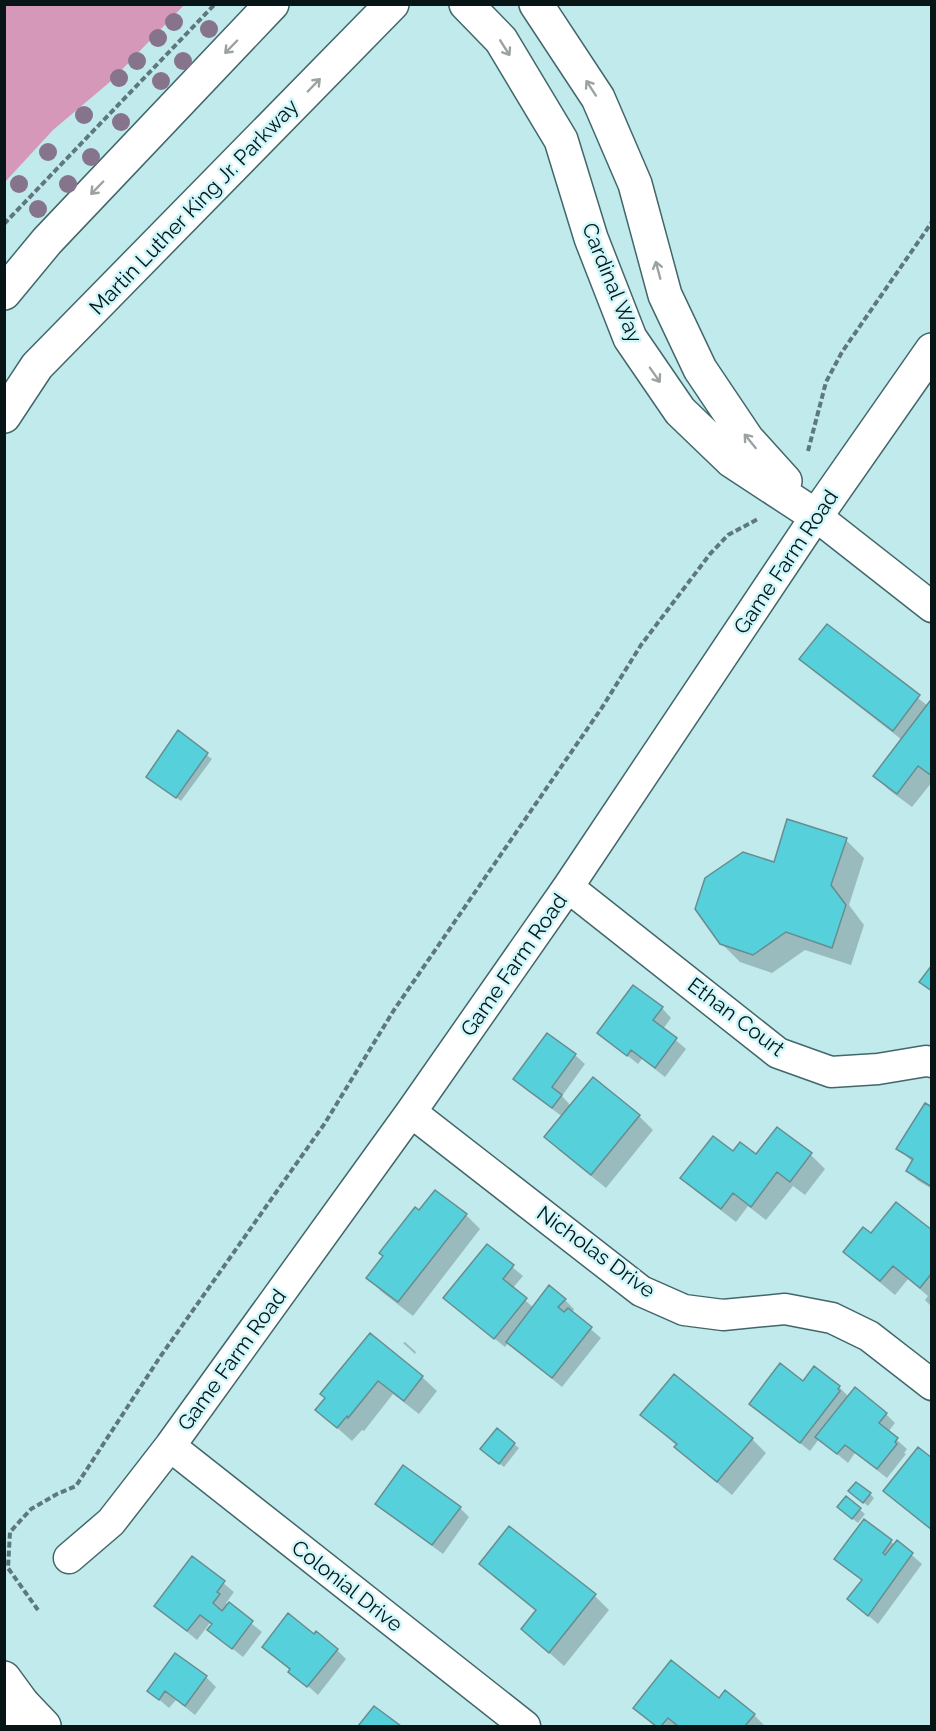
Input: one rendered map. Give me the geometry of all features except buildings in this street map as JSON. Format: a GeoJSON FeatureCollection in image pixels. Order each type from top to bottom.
{"type":"FeatureCollection","features":[{"type":"Feature","properties":{"kind":"street"},"geometry":{"type":"LineString","coordinates":[[4,293],[47,241],[272,4]]}},
{"type":"Feature","properties":{"kind":"street","name":"Martin Luther King Jr. Parkway"},"geometry":{"type":"LineString","coordinates":[[4,416],[38,366],[392,4]]}},
{"type":"Feature","properties":{"kind":"street","name":"Cardinal Way"},"geometry":{"type":"LineString","coordinates":[[466,4],[501,40],[561,140],[591,238],[630,338],[680,411],[732,461],[816,516],[932,607]]}},
{"type":"Feature","properties":{"kind":"street","name":"Cardinal Way"},"geometry":{"type":"LineString","coordinates":[[536,4],[597,98],[635,184],[665,295],[700,369],[747,439],[816,516]]}},
{"type":"Feature","properties":{"kind":"street","name":"Game Farm Road"},"geometry":{"type":"LineString","coordinates":[[69,1558],[111,1522],[170,1446],[411,1112],[568,886],[816,516],[932,350]]}},
{"type":"Feature","properties":{"kind":"street","name":"Ethan Court"},"geometry":{"type":"LineString","coordinates":[[568,886],[778,1053],[831,1072],[932,1062]]}},
{"type":"Feature","properties":{"kind":"street","name":"Nicholas Drive"},"geometry":{"type":"LineString","coordinates":[[411,1112],[641,1291],[684,1310],[723,1315],[785,1309],[832,1318],[869,1336],[932,1384]]}},
{"type":"Feature","properties":{"kind":"street","name":"Colonial Drive"},"geometry":{"type":"LineString","coordinates":[[170,1446],[525,1726]]}},
{"type":"Feature","properties":{"kind":"path"},"geometry":{"type":"LineString","coordinates":[[4,224],[215,4]]}},
{"type":"Feature","properties":{"kind":"path"},"geometry":{"type":"LineString","coordinates":[[808,451],[826,382],[842,352],[932,222]]}},
{"type":"Feature","properties":{"kind":"path"},"geometry":{"type":"LineString","coordinates":[[38,1610],[8,1568],[10,1532],[31,1509],[76,1486],[160,1357],[325,1123],[394,1010],[603,706],[641,645],[710,554],[728,535],[758,519]]}},
{"type":"Feature","properties":{"kind":"shaded area"},"geometry":{"type":"Polygon","coordinates":[[[5,4],[184,5],[111,81],[53,130],[5,182],[5,4]]]}}]}
